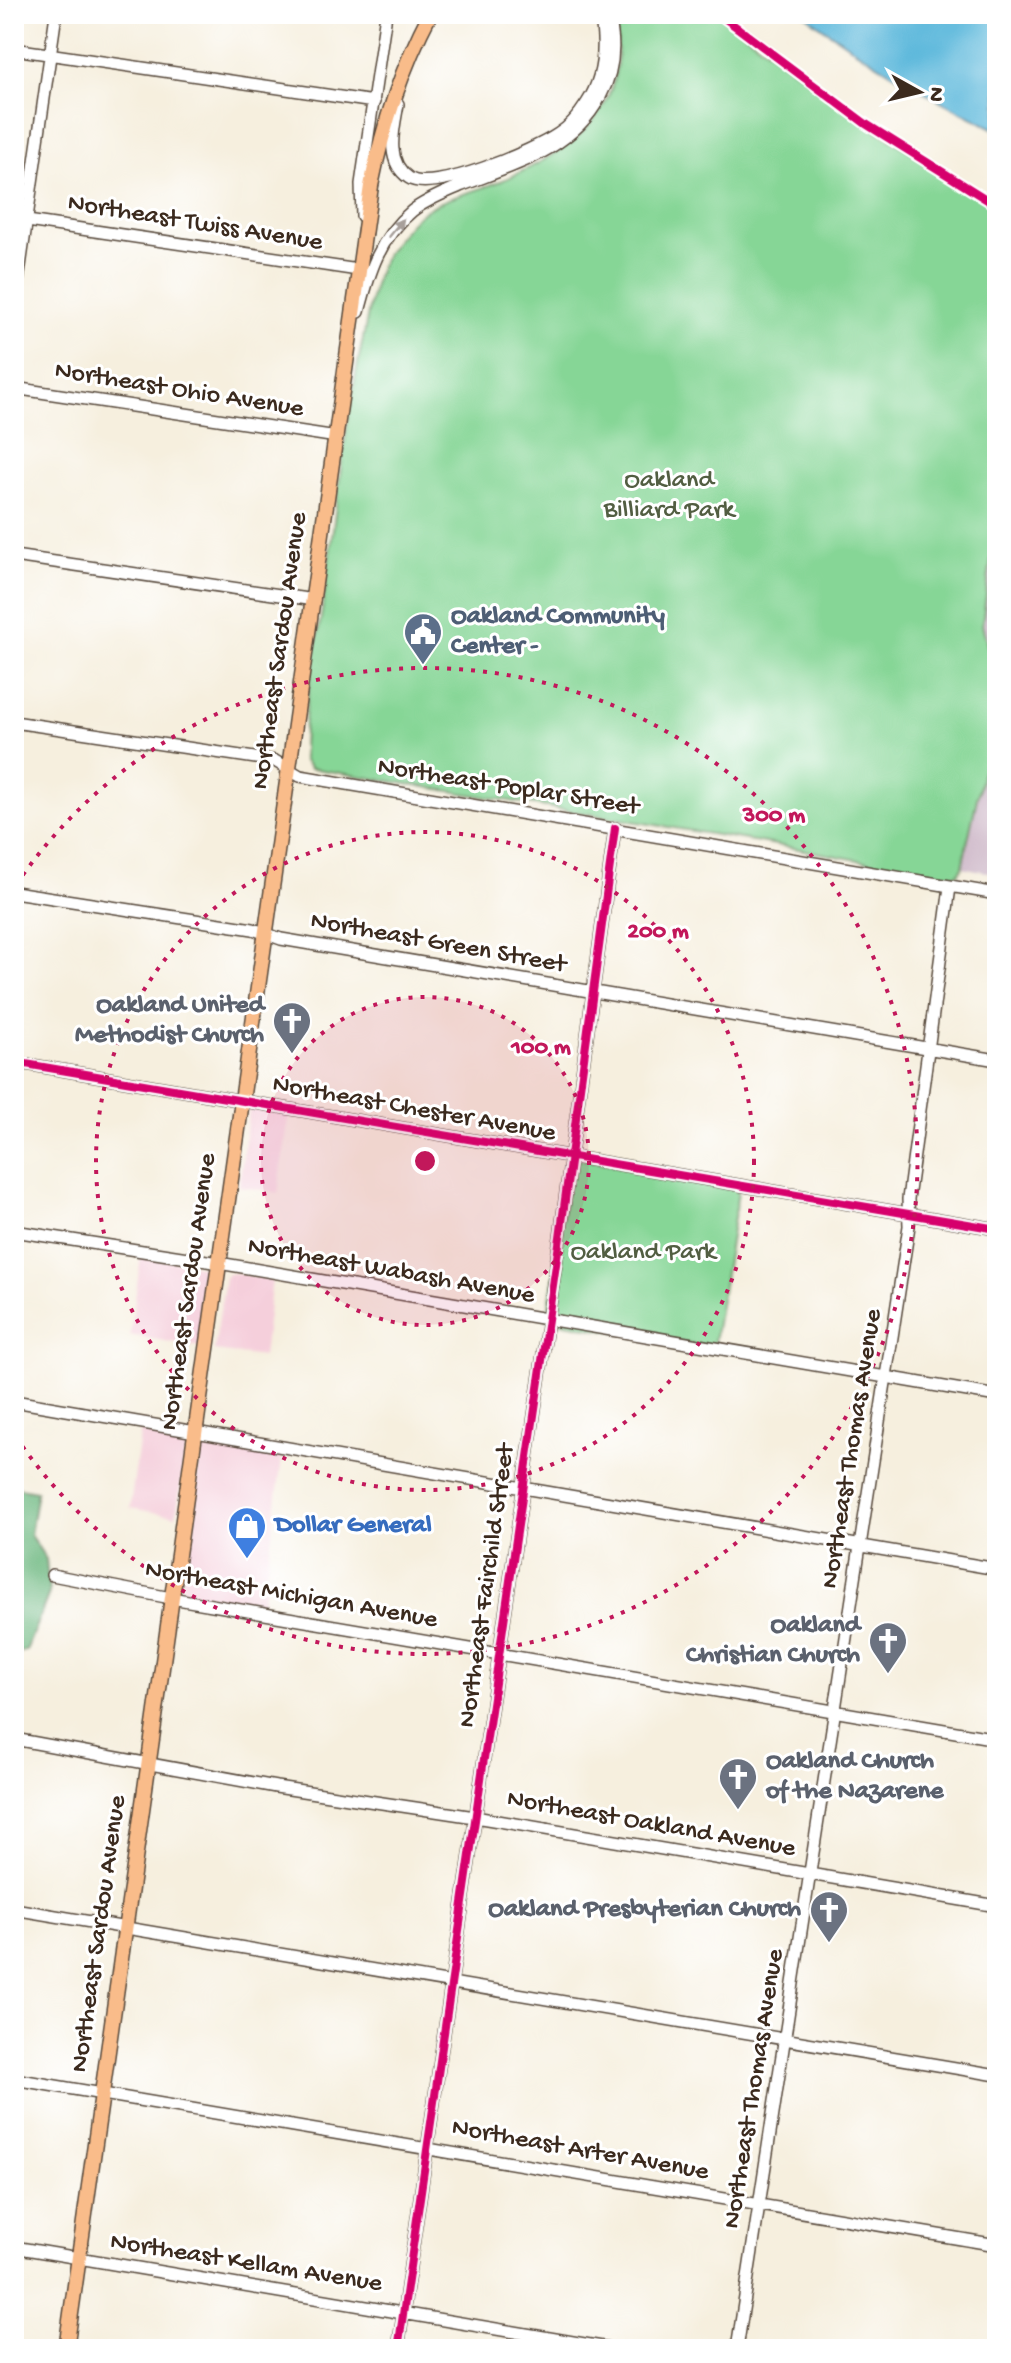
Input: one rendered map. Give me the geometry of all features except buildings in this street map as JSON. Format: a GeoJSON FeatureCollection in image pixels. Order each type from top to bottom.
{"type":"FeatureCollection","features":[{"type":"Feature","properties":{"kind":"main road","name":"Northeast Sardou Avenue"},"geometry":{"type":"LineString","coordinates":[[66,2349],[348,351],[364,271],[363,243],[381,136],[402,74],[430,14]]}},
{"type":"Feature","properties":{"kind":"street"},"geometry":{"type":"LineString","coordinates":[[14,309],[20,220],[56,14]]}},
{"type":"Feature","properties":{"kind":"street","name":"Northeast Sardou Avenue"},"geometry":{"type":"LineString","coordinates":[[363,243],[361,184],[386,14]]}},
{"type":"Feature","properties":{"kind":"street"},"geometry":{"type":"LineString","coordinates":[[402,74],[391,147],[397,162],[412,180],[420,183],[447,181],[544,143],[571,123],[589,101],[601,70],[604,49],[600,14]]}},
{"type":"Feature","properties":{"kind":"street"},"geometry":{"type":"LineString","coordinates":[[364,271],[410,212],[550,149],[582,125],[599,99],[610,72],[613,38],[608,14]]}},
{"type":"Feature","properties":{"kind":"street"},"geometry":{"type":"LineString","coordinates":[[14,49],[374,102]]}},
{"type":"Feature","properties":{"kind":"street","name":"Northeast Twiss Avenue"},"geometry":{"type":"LineString","coordinates":[[20,220],[364,271]]}},
{"type":"Feature","properties":{"kind":"street","name":"Northeast Ohio Avenue"},"geometry":{"type":"LineString","coordinates":[[14,388],[337,437]]}},
{"type":"Feature","properties":{"kind":"street"},"geometry":{"type":"LineString","coordinates":[[14,556],[314,600]]}},
{"type":"Feature","properties":{"kind":"street","name":"Northeast Poplar Street"},"geometry":{"type":"LineString","coordinates":[[14,722],[275,761],[300,776],[997,894]]}},
{"type":"Feature","properties":{"kind":"street","name":"Northeast Fairchild Street"},"geometry":{"type":"LineString","coordinates":[[398,2349],[571,1157],[615,828]]}},
{"type":"Feature","properties":{"kind":"street","name":"Northeast Thomas Avenue"},"geometry":{"type":"LineString","coordinates":[[737,2349],[909,1226],[908,1196],[950,887]]}},
{"type":"Feature","properties":{"kind":"street","name":"Northeast Green Street"},"geometry":{"type":"LineString","coordinates":[[14,892],[253,929],[281,939],[997,1060]]}},
{"type":"Feature","properties":{"kind":"street","name":"Northeast Chester Avenue"},"geometry":{"type":"LineString","coordinates":[[14,1062],[997,1229]]}},
{"type":"Feature","properties":{"kind":"street","name":"Northeast Wabash Avenue"},"geometry":{"type":"LineString","coordinates":[[14,1231],[997,1396]]}},
{"type":"Feature","properties":{"kind":"street"},"geometry":{"type":"LineString","coordinates":[[14,1401],[997,1569]]}},
{"type":"Feature","properties":{"kind":"street","name":"Northeast Michigan Avenue"},"geometry":{"type":"LineString","coordinates":[[52,1575],[997,1739]]}},
{"type":"Feature","properties":{"kind":"street","name":"Northeast Oakland Avenue"},"geometry":{"type":"LineString","coordinates":[[14,1739],[276,1787],[475,1817],[997,1906]]}},
{"type":"Feature","properties":{"kind":"street"},"geometry":{"type":"LineString","coordinates":[[14,1909],[997,2075]]}},
{"type":"Feature","properties":{"kind":"street","name":"Northeast Arter Avenue"},"geometry":{"type":"LineString","coordinates":[[14,2079],[997,2245]]}},
{"type":"Feature","properties":{"kind":"street","name":"Northeast Kellam Avenue"},"geometry":{"type":"LineString","coordinates":[[14,2247],[614,2349]]}},
{"type":"Feature","properties":{"kind":"shaded area"},"geometry":{"type":"Polygon","coordinates":[[[997,516],[997,707],[982,625],[997,516]]]}},
{"type":"Feature","properties":{"kind":"shaded area"},"geometry":{"type":"Polygon","coordinates":[[[997,707],[997,874],[962,867],[997,707]]]}},
{"type":"Feature","properties":{"kind":"shaded area"},"geometry":{"type":"Polygon","coordinates":[[[255,1109],[289,1115],[278,1193],[239,1186],[248,1116],[255,1109]]]}},
{"type":"Feature","properties":{"kind":"shaded area"},"geometry":{"type":"Polygon","coordinates":[[[141,1255],[208,1270],[210,1275],[200,1347],[130,1335],[141,1255]]]}},
{"type":"Feature","properties":{"kind":"shaded area"},"geometry":{"type":"Polygon","coordinates":[[[228,1274],[272,1280],[263,1357],[214,1351],[225,1278],[228,1274]]]}},
{"type":"Feature","properties":{"kind":"shaded area"},"geometry":{"type":"Polygon","coordinates":[[[141,1427],[185,1436],[187,1443],[176,1516],[130,1508],[141,1427]]]}},
{"type":"Feature","properties":{"kind":"shaded area"},"geometry":{"type":"Polygon","coordinates":[[[204,1440],[283,1452],[262,1608],[191,1595],[185,1592],[182,1585],[204,1440]]]}},
{"type":"Feature","properties":{"kind":"green space","name":"Oakland Billiard Park"},"geometry":{"type":"Polygon","coordinates":[[[614,14],[719,14],[866,124],[997,206],[997,516],[982,625],[997,707],[958,874],[924,872],[310,768],[303,760],[307,700],[346,433],[377,275],[394,243],[419,215],[442,202],[529,168],[576,138],[594,120],[607,99],[615,74],[618,46],[614,14]]]}},
{"type":"Feature","properties":{"kind":"green space","name":"Oakland Park"},"geometry":{"type":"Polygon","coordinates":[[[571,1157],[739,1186],[713,1348],[547,1320],[571,1157]]]}},
{"type":"Feature","properties":{"kind":"green space"},"geometry":{"type":"Polygon","coordinates":[[[14,1487],[37,1491],[30,1535],[46,1559],[49,1593],[26,1651],[14,1654],[16,1611],[14,1487]]]}},
{"type":"Feature","properties":{"kind":"water"},"geometry":{"type":"Polygon","coordinates":[[[804,14],[997,14],[997,130],[898,76],[804,14]]]}},
{"type":"Feature","properties":{"kind":"waterway"},"geometry":{"type":"LineString","coordinates":[[14,1554],[17,1556],[14,1577]]}},
{"type":"Feature","properties":{"kind":"cycle path"},"geometry":{"type":"LineString","coordinates":[[719,14],[866,124],[997,206]]}},
{"type":"Feature","properties":{"kind":"cycle path"},"geometry":{"type":"LineString","coordinates":[[398,2349],[560,1237],[615,828]]}},
{"type":"Feature","properties":{"kind":"cycle path"},"geometry":{"type":"LineString","coordinates":[[14,1062],[997,1229]]}},
{"type":"Feature","properties":{"kind":"place","name":"Oakland Community Center -"},"geometry":{"type":"Point","coordinates":[423,666]}},
{"type":"Feature","properties":{"kind":"place","name":"Oakland United Methodist Church"},"geometry":{"type":"Point","coordinates":[292,1055]}},
{"type":"Feature","properties":{"kind":"place","name":"Dollar General"},"geometry":{"type":"Point","coordinates":[247,1560]}},
{"type":"Feature","properties":{"kind":"place","name":"Oakland Christian Church"},"geometry":{"type":"Point","coordinates":[888,1675]}},
{"type":"Feature","properties":{"kind":"place","name":"Oakland Church of the Nazarene"},"geometry":{"type":"Point","coordinates":[738,1811]}},
{"type":"Feature","properties":{"kind":"place","name":"Oakland Presbyterian Church"},"geometry":{"type":"Point","coordinates":[829,1944]}}]}
